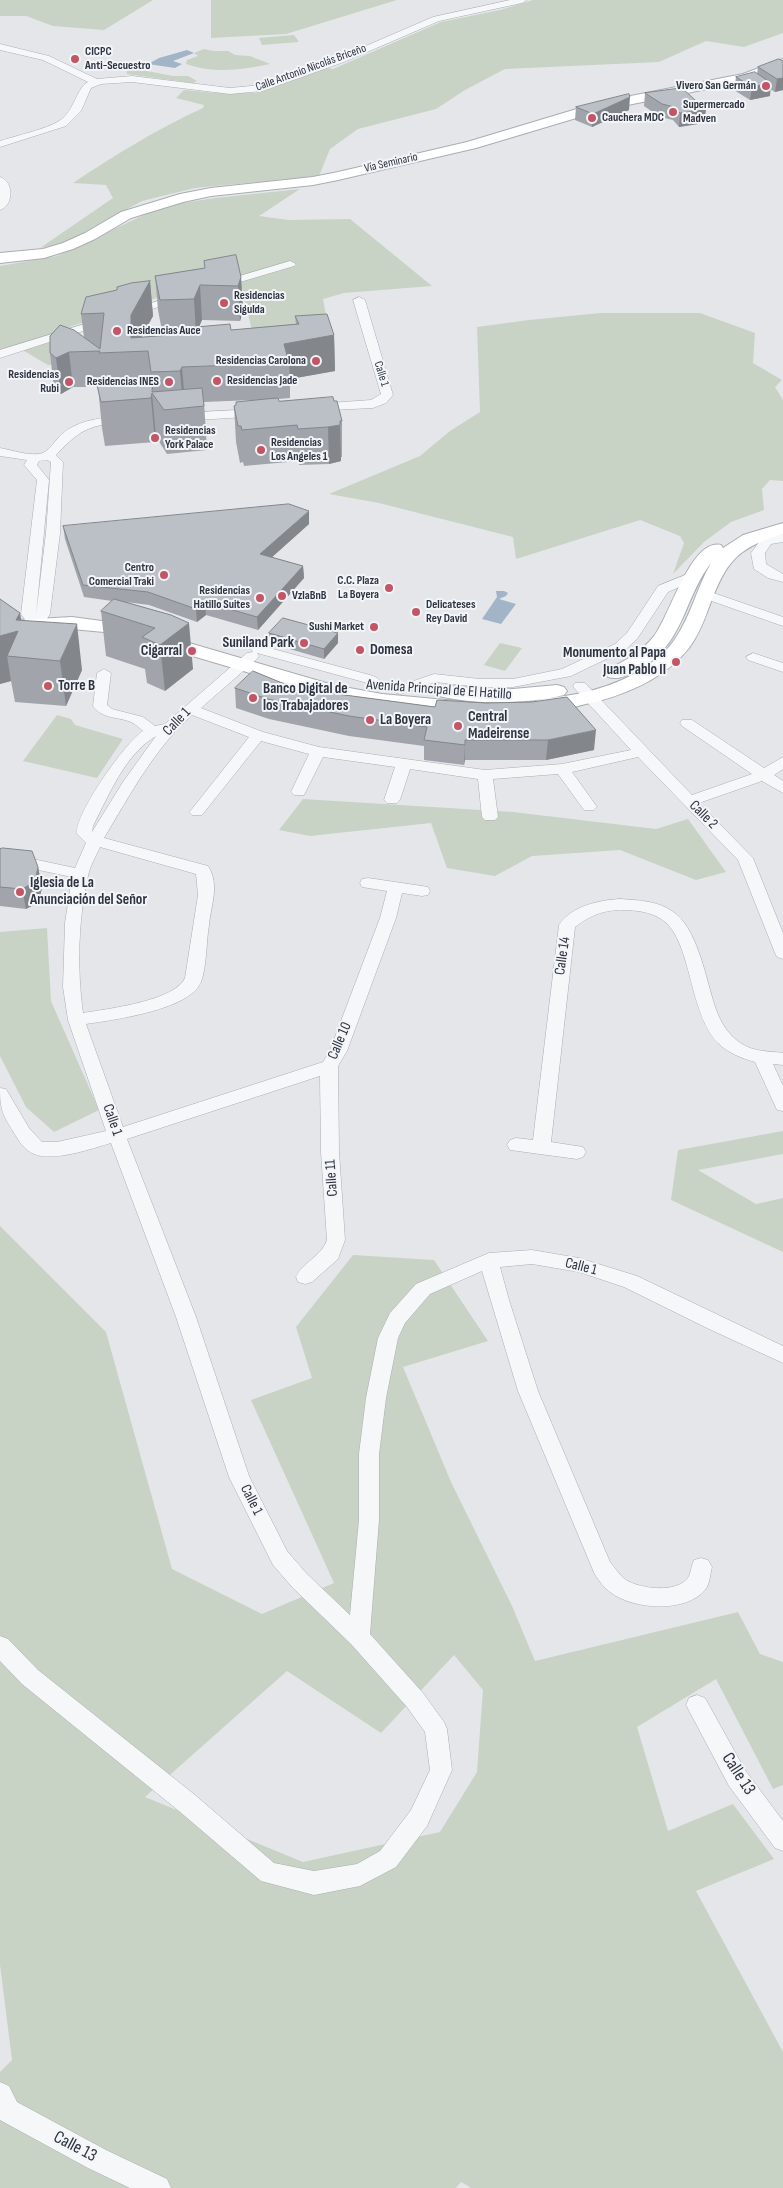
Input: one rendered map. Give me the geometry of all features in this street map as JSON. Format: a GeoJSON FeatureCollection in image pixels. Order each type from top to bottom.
{"type":"FeatureCollection","features":[{"type":"Feature","properties":{"kind":"main road","name":"Vía Seminario"},"geometry":{"type":"LineString","coordinates":[[0,258],[37,254],[68,246],[90,236],[126,215],[167,201],[211,192],[313,181],[338,176],[471,145],[600,106],[746,77],[783,63]]}},
{"type":"Feature","properties":{"kind":"main road","name":"Avenida Principal de El Hatillo"},"geometry":{"type":"LineString","coordinates":[[0,617],[35,618],[117,628],[251,657],[338,681],[376,687],[488,697],[586,691],[622,670],[657,645],[670,629],[695,575],[710,552],[723,542],[756,526],[783,518]]}},
{"type":"Feature","properties":{"kind":"main road","name":"Avenida Principal de El Hatillo"},"geometry":{"type":"LineString","coordinates":[[251,657],[331,691],[382,700],[440,706],[511,709],[546,706],[586,691],[645,675],[671,657],[691,630],[717,566],[723,557],[734,547],[758,534],[783,528]]}},
{"type":"Feature","properties":{"kind":"main road","name":"Avenida Principal de El Hatillo"},"geometry":{"type":"LineString","coordinates":[[0,627],[35,618]]}},
{"type":"Feature","properties":{"kind":"street","name":"Calle Antonio Nicolás Briceño"},"geometry":{"type":"LineString","coordinates":[[96,82],[132,79],[215,90],[250,90],[272,85],[326,65],[436,20],[522,0]]}},
{"type":"Feature","properties":{"kind":"street"},"geometry":{"type":"LineString","coordinates":[[0,47],[46,58],[96,82]]}},
{"type":"Feature","properties":{"kind":"street"},"geometry":{"type":"LineString","coordinates":[[0,144],[62,124],[76,111],[87,86],[96,82]]}},
{"type":"Feature","properties":{"kind":"street"},"geometry":{"type":"LineString","coordinates":[[0,180],[6,190],[6,196],[0,207]]}},
{"type":"Feature","properties":{"kind":"street"},"geometry":{"type":"LineString","coordinates":[[208,289],[290,264]]}},
{"type":"Feature","properties":{"kind":"street"},"geometry":{"type":"LineString","coordinates":[[0,354],[189,294]]}},
{"type":"Feature","properties":{"kind":"street","name":"Calle 1"},"geometry":{"type":"LineString","coordinates":[[306,409],[373,404],[382,400],[387,394],[359,300]]}},
{"type":"Feature","properties":{"kind":"street"},"geometry":{"type":"LineString","coordinates":[[170,418],[267,412]]}},
{"type":"Feature","properties":{"kind":"street"},"geometry":{"type":"LineString","coordinates":[[35,618],[58,533],[49,479],[30,465],[80,426],[92,422],[141,419]]}},
{"type":"Feature","properties":{"kind":"street"},"geometry":{"type":"LineString","coordinates":[[0,452],[54,458],[57,462],[49,479],[35,618]]}},
{"type":"Feature","properties":{"kind":"street"},"geometry":{"type":"LineString","coordinates":[[783,538],[767,541],[758,553],[760,566],[783,578]]}},
{"type":"Feature","properties":{"kind":"street"},"geometry":{"type":"LineString","coordinates":[[401,690],[434,678],[480,683],[513,683],[566,673],[620,647],[632,636],[663,589],[695,575]]}},
{"type":"Feature","properties":{"kind":"street"},"geometry":{"type":"LineString","coordinates":[[705,594],[783,622]]}},
{"type":"Feature","properties":{"kind":"street","name":"Calle 1"},"geometry":{"type":"LineString","coordinates":[[251,657],[190,709],[161,729],[95,841],[80,874],[73,923],[71,987],[76,1020],[117,1136],[186,1317],[239,1477],[280,1558],[300,1581],[359,1638]]}},
{"type":"Feature","properties":{"kind":"street"},"geometry":{"type":"LineString","coordinates":[[753,657],[783,668]]}},
{"type":"Feature","properties":{"kind":"street"},"geometry":{"type":"LineString","coordinates":[[104,673],[100,706],[107,712],[138,720],[161,729]]}},
{"type":"Feature","properties":{"kind":"street","name":"Calle 2"},"geometry":{"type":"LineString","coordinates":[[586,691],[641,752],[746,858],[783,953]]}},
{"type":"Feature","properties":{"kind":"street"},"geometry":{"type":"LineString","coordinates":[[190,709],[258,734],[318,752],[485,775],[562,769],[641,752]]}},
{"type":"Feature","properties":{"kind":"street"},"geometry":{"type":"LineString","coordinates":[[687,724],[783,788]]}},
{"type":"Feature","properties":{"kind":"street"},"geometry":{"type":"LineString","coordinates":[[197,812],[258,734]]}},
{"type":"Feature","properties":{"kind":"street"},"geometry":{"type":"LineString","coordinates":[[299,792],[318,752]]}},
{"type":"Feature","properties":{"kind":"street"},"geometry":{"type":"LineString","coordinates":[[689,801],[763,775],[783,762]]}},
{"type":"Feature","properties":{"kind":"street"},"geometry":{"type":"LineString","coordinates":[[392,800],[404,764]]}},
{"type":"Feature","properties":{"kind":"street"},"geometry":{"type":"LineString","coordinates":[[562,769],[589,807]]}},
{"type":"Feature","properties":{"kind":"street"},"geometry":{"type":"LineString","coordinates":[[485,775],[490,817]]}},
{"type":"Feature","properties":{"kind":"street"},"geometry":{"type":"LineString","coordinates":[[76,1020],[152,1004],[180,995],[192,984],[204,902],[206,875],[202,870],[95,841]]}},
{"type":"Feature","properties":{"kind":"street"},"geometry":{"type":"LineString","coordinates":[[0,856],[80,874]]}},
{"type":"Feature","properties":{"kind":"street"},"geometry":{"type":"LineString","coordinates":[[368,883],[422,891]]}},
{"type":"Feature","properties":{"kind":"street","name":"Calle 10"},"geometry":{"type":"LineString","coordinates":[[0,1094],[31,1143],[40,1150],[52,1150],[117,1136],[329,1066],[338,1051],[388,918],[396,887]]}},
{"type":"Feature","properties":{"kind":"street","name":"Calle 14"},"geometry":{"type":"LineString","coordinates":[[541,1148],[567,925],[584,911],[615,904],[644,906],[668,915],[679,926],[690,951],[702,995],[716,1031],[733,1046],[762,1059],[783,1059]]}},
{"type":"Feature","properties":{"kind":"street"},"geometry":{"type":"LineString","coordinates":[[762,1059],[783,1105]]}},
{"type":"Feature","properties":{"kind":"street","name":"Calle 11"},"geometry":{"type":"LineString","coordinates":[[305,1277],[331,1254],[336,1240],[330,1152],[329,1066]]}},
{"type":"Feature","properties":{"kind":"street"},"geometry":{"type":"LineString","coordinates":[[516,1145],[577,1152]]}},
{"type":"Feature","properties":{"kind":"street","name":"Calle 1"},"geometry":{"type":"LineString","coordinates":[[359,1638],[369,1520],[369,1454],[376,1398],[388,1338],[397,1318],[423,1289],[489,1260],[532,1257],[579,1265],[630,1281],[783,1355]]}},
{"type":"Feature","properties":{"kind":"street"},"geometry":{"type":"LineString","coordinates":[[489,1260],[499,1300],[528,1391],[602,1568],[618,1586],[636,1594],[659,1597],[682,1595],[698,1583],[701,1567]]}},
{"type":"Feature","properties":{"kind":"street"},"geometry":{"type":"LineString","coordinates":[[0,1646],[30,1677],[187,1803],[269,1873],[314,1883],[360,1875],[388,1858],[419,1818],[440,1770],[436,1729],[415,1700],[359,1638]]}},
{"type":"Feature","properties":{"kind":"street","name":"Calle 13"},"geometry":{"type":"LineString","coordinates":[[697,1705],[737,1778],[783,1840]]}},
{"type":"Feature","properties":{"kind":"street","name":"Calle 13"},"geometry":{"type":"LineString","coordinates":[[0,2095],[8,2111],[97,2159],[158,2188]]}},
{"type":"Feature","properties":{"kind":"green space"},"geometry":{"type":"Polygon","coordinates":[[[0,0],[153,0],[104,30],[53,26],[26,16],[0,16],[0,0]]]}},
{"type":"Feature","properties":{"kind":"green space"},"geometry":{"type":"Polygon","coordinates":[[[211,0],[397,0],[286,34],[211,38],[211,0]]]}},
{"type":"Feature","properties":{"kind":"green space"},"geometry":{"type":"Polygon","coordinates":[[[533,0],[783,0],[783,33],[744,47],[706,41],[659,62],[505,69],[465,90],[436,109],[358,129],[330,149],[319,176],[195,188],[142,201],[65,243],[40,248],[113,198],[106,185],[73,183],[136,143],[203,108],[204,105],[176,98],[184,90],[216,93],[255,93],[325,67],[333,69],[441,22],[500,10],[533,0]]]}},
{"type":"Feature","properties":{"kind":"green space"},"geometry":{"type":"Polygon","coordinates":[[[294,35],[299,42],[262,45],[259,38],[294,35]]]}},
{"type":"Feature","properties":{"kind":"green space"},"geometry":{"type":"Polygon","coordinates":[[[204,49],[228,51],[235,55],[250,56],[270,64],[249,68],[218,70],[186,64],[187,60],[198,56],[194,53],[204,49]]]}},
{"type":"Feature","properties":{"kind":"green space"},"geometry":{"type":"Polygon","coordinates":[[[126,67],[173,76],[188,76],[197,81],[193,83],[127,74],[126,67]]]}},
{"type":"Feature","properties":{"kind":"green space"},"geometry":{"type":"Polygon","coordinates":[[[300,189],[259,216],[289,220],[350,219],[432,286],[344,293],[323,299],[330,337],[83,366],[48,365],[14,345],[0,349],[0,266],[57,256],[163,206],[215,198],[300,189]],[[238,271],[54,332],[59,358],[253,335],[238,271]]]}},
{"type":"Feature","properties":{"kind":"green space"},"geometry":{"type":"Polygon","coordinates":[[[601,313],[700,313],[755,333],[753,363],[782,380],[775,387],[783,400],[783,481],[770,480],[762,489],[764,510],[731,522],[704,542],[673,574],[684,543],[680,536],[640,520],[516,559],[513,537],[379,503],[329,494],[420,456],[450,431],[480,412],[477,327],[601,313]]]}},
{"type":"Feature","properties":{"kind":"green space"},"geometry":{"type":"Polygon","coordinates":[[[500,643],[522,648],[505,671],[484,665],[500,643]]]}},
{"type":"Feature","properties":{"kind":"green space"},"geometry":{"type":"Polygon","coordinates":[[[57,715],[71,719],[75,725],[123,739],[97,778],[23,761],[57,715]]]}},
{"type":"Feature","properties":{"kind":"green space"},"geometry":{"type":"Polygon","coordinates":[[[303,799],[513,812],[656,829],[688,819],[726,872],[696,880],[620,850],[532,856],[495,876],[447,868],[431,823],[310,836],[279,830],[303,799]]]}},
{"type":"Feature","properties":{"kind":"green space"},"geometry":{"type":"Polygon","coordinates":[[[47,928],[51,1001],[99,1110],[54,1132],[26,1107],[0,1056],[0,932],[47,928]]]}},
{"type":"Feature","properties":{"kind":"green space"},"geometry":{"type":"Polygon","coordinates":[[[783,1131],[783,1154],[698,1170],[756,1204],[783,1198],[783,1252],[671,1200],[678,1150],[783,1131]]]}},
{"type":"Feature","properties":{"kind":"green space"},"geometry":{"type":"Polygon","coordinates":[[[0,1226],[106,1332],[172,1569],[262,1614],[334,1583],[251,1400],[312,1378],[296,1327],[353,1255],[434,1260],[488,1341],[403,1367],[451,1482],[512,1606],[535,1661],[738,1612],[760,1654],[783,1662],[783,1785],[773,1789],[716,1679],[637,1727],[668,1831],[733,1804],[774,1859],[696,1891],[783,2052],[783,2188],[471,2188],[461,2182],[456,2188],[0,2188],[0,2072],[12,2060],[0,1965],[0,1226]],[[454,1655],[381,1733],[287,1671],[145,1797],[303,1862],[440,1832],[477,1772],[483,1690],[454,1655]]]}},
{"type":"Feature","properties":{"kind":"water"},"geometry":{"type":"Polygon","coordinates":[[[187,50],[194,53],[173,61],[182,64],[175,68],[148,64],[159,58],[187,50]]]}},
{"type":"Feature","properties":{"kind":"water"},"geometry":{"type":"Polygon","coordinates":[[[496,591],[508,593],[499,599],[516,604],[501,624],[482,619],[497,597],[496,591]]]}},
{"type":"Feature","properties":{"kind":"building"},"geometry":{"type":"Polygon","coordinates":[[[779,59],[783,61],[783,78],[777,79],[758,67],[779,59]]]}},
{"type":"Feature","properties":{"kind":"building"},"geometry":{"type":"Polygon","coordinates":[[[755,72],[771,83],[752,87],[736,77],[755,72]]]}},
{"type":"Feature","properties":{"kind":"building"},"geometry":{"type":"Polygon","coordinates":[[[682,88],[706,110],[680,113],[674,107],[662,104],[645,93],[682,88]]]}},
{"type":"Feature","properties":{"kind":"building"},"geometry":{"type":"Polygon","coordinates":[[[629,94],[630,97],[593,114],[576,107],[629,94]]]}},
{"type":"Feature","properties":{"kind":"building"},"geometry":{"type":"Polygon","coordinates":[[[236,255],[241,277],[238,286],[200,285],[194,299],[160,300],[155,276],[205,268],[204,261],[236,255]]]}},
{"type":"Feature","properties":{"kind":"building"},"geometry":{"type":"Polygon","coordinates":[[[150,281],[131,315],[131,338],[196,333],[196,327],[230,324],[231,330],[299,324],[295,316],[327,314],[334,335],[284,344],[289,363],[182,367],[180,371],[151,372],[148,351],[69,352],[56,358],[50,353],[50,336],[60,325],[74,330],[100,349],[104,313],[81,314],[86,297],[117,290],[117,287],[131,283],[150,281]]]}},
{"type":"Feature","properties":{"kind":"building"},"geometry":{"type":"Polygon","coordinates":[[[153,381],[152,392],[202,388],[204,406],[164,410],[152,393],[151,398],[101,402],[97,385],[153,381]]]}},
{"type":"Feature","properties":{"kind":"building"},"geometry":{"type":"Polygon","coordinates":[[[333,397],[334,401],[337,401],[342,421],[340,421],[340,425],[328,427],[298,429],[297,425],[242,430],[241,426],[238,426],[234,406],[236,402],[266,399],[278,398],[279,401],[333,397]]]}},
{"type":"Feature","properties":{"kind":"building","name":"Centro Comercial Traki"},"geometry":{"type":"Polygon","coordinates":[[[289,504],[309,511],[260,554],[303,566],[257,617],[205,602],[196,609],[148,592],[83,585],[63,526],[289,504]]]}},
{"type":"Feature","properties":{"kind":"building"},"geometry":{"type":"Polygon","coordinates":[[[0,599],[20,613],[16,620],[77,624],[60,661],[7,656],[18,631],[0,636],[0,599]]]}},
{"type":"Feature","properties":{"kind":"building"},"geometry":{"type":"Polygon","coordinates":[[[114,599],[171,615],[189,623],[160,645],[142,637],[155,628],[101,611],[114,599]]]}},
{"type":"Feature","properties":{"kind":"building"},"geometry":{"type":"Polygon","coordinates":[[[283,618],[338,633],[324,649],[269,633],[283,618]]]}},
{"type":"Feature","properties":{"kind":"building"},"geometry":{"type":"Polygon","coordinates":[[[253,671],[282,683],[322,692],[435,707],[437,700],[486,703],[532,702],[567,697],[596,730],[548,740],[465,740],[465,745],[424,740],[427,727],[349,716],[268,699],[235,688],[253,671]]]}},
{"type":"Feature","properties":{"kind":"building"},"geometry":{"type":"Polygon","coordinates":[[[0,849],[32,851],[38,867],[35,882],[22,889],[0,887],[0,849]]]}},
{"type":"Feature","properties":{"kind":"place","name":"CICPC Anti-Secuestro"},"geometry":{"type":"Point","coordinates":[75,59]}},
{"type":"Feature","properties":{"kind":"place","name":"Vivero San Germán"},"geometry":{"type":"Point","coordinates":[766,86]}},
{"type":"Feature","properties":{"kind":"place","name":"Supermercado Madven"},"geometry":{"type":"Point","coordinates":[673,112]}},
{"type":"Feature","properties":{"kind":"place","name":"Cauchera MDC"},"geometry":{"type":"Point","coordinates":[592,118]}},
{"type":"Feature","properties":{"kind":"place","name":"Residencias Sigulda"},"geometry":{"type":"Point","coordinates":[224,303]}},
{"type":"Feature","properties":{"kind":"place","name":"Residencias Auce"},"geometry":{"type":"Point","coordinates":[117,331]}},
{"type":"Feature","properties":{"kind":"place","name":"Residencias Carolona"},"geometry":{"type":"Point","coordinates":[316,361]}},
{"type":"Feature","properties":{"kind":"place","name":"Residencias Jade"},"geometry":{"type":"Point","coordinates":[217,381]}},
{"type":"Feature","properties":{"kind":"place","name":"Residencias Rubi"},"geometry":{"type":"Point","coordinates":[69,382]}},
{"type":"Feature","properties":{"kind":"place","name":"Residencias INES"},"geometry":{"type":"Point","coordinates":[169,382]}},
{"type":"Feature","properties":{"kind":"place","name":"Residencias York Palace"},"geometry":{"type":"Point","coordinates":[155,438]}},
{"type":"Feature","properties":{"kind":"place","name":"Residencias Los Angeles 1"},"geometry":{"type":"Point","coordinates":[261,450]}},
{"type":"Feature","properties":{"kind":"place","name":"Centro Comercial Traki"},"geometry":{"type":"Point","coordinates":[164,575]}},
{"type":"Feature","properties":{"kind":"place","name":"C.C. Plaza La Boyera"},"geometry":{"type":"Point","coordinates":[389,588]}},
{"type":"Feature","properties":{"kind":"place","name":"VzlaBnB"},"geometry":{"type":"Point","coordinates":[282,596]}},
{"type":"Feature","properties":{"kind":"place","name":"Residencias Hatillo Suites"},"geometry":{"type":"Point","coordinates":[260,598]}},
{"type":"Feature","properties":{"kind":"place","name":"Delicateses Rey David"},"geometry":{"type":"Point","coordinates":[416,612]}},
{"type":"Feature","properties":{"kind":"place","name":"Sushi Market"},"geometry":{"type":"Point","coordinates":[374,627]}},
{"type":"Feature","properties":{"kind":"place","name":"Suniland Park"},"geometry":{"type":"Point","coordinates":[304,643]}},
{"type":"Feature","properties":{"kind":"place","name":"Domesa"},"geometry":{"type":"Point","coordinates":[360,650]}},
{"type":"Feature","properties":{"kind":"place","name":"Cigarral"},"geometry":{"type":"Point","coordinates":[192,651]}},
{"type":"Feature","properties":{"kind":"place","name":"Monumento al Papa Juan Pablo II"},"geometry":{"type":"Point","coordinates":[676,662]}},
{"type":"Feature","properties":{"kind":"place","name":"Torre B"},"geometry":{"type":"Point","coordinates":[48,686]}},
{"type":"Feature","properties":{"kind":"place","name":"Banco Digital de los Trabajadores"},"geometry":{"type":"Point","coordinates":[253,698]}},
{"type":"Feature","properties":{"kind":"place","name":"La Boyera"},"geometry":{"type":"Point","coordinates":[370,720]}},
{"type":"Feature","properties":{"kind":"place","name":"Central Madeirense"},"geometry":{"type":"Point","coordinates":[458,726]}},
{"type":"Feature","properties":{"kind":"place","name":"Iglesia de La Anunciación del Señor"},"geometry":{"type":"Point","coordinates":[20,892]}}]}
